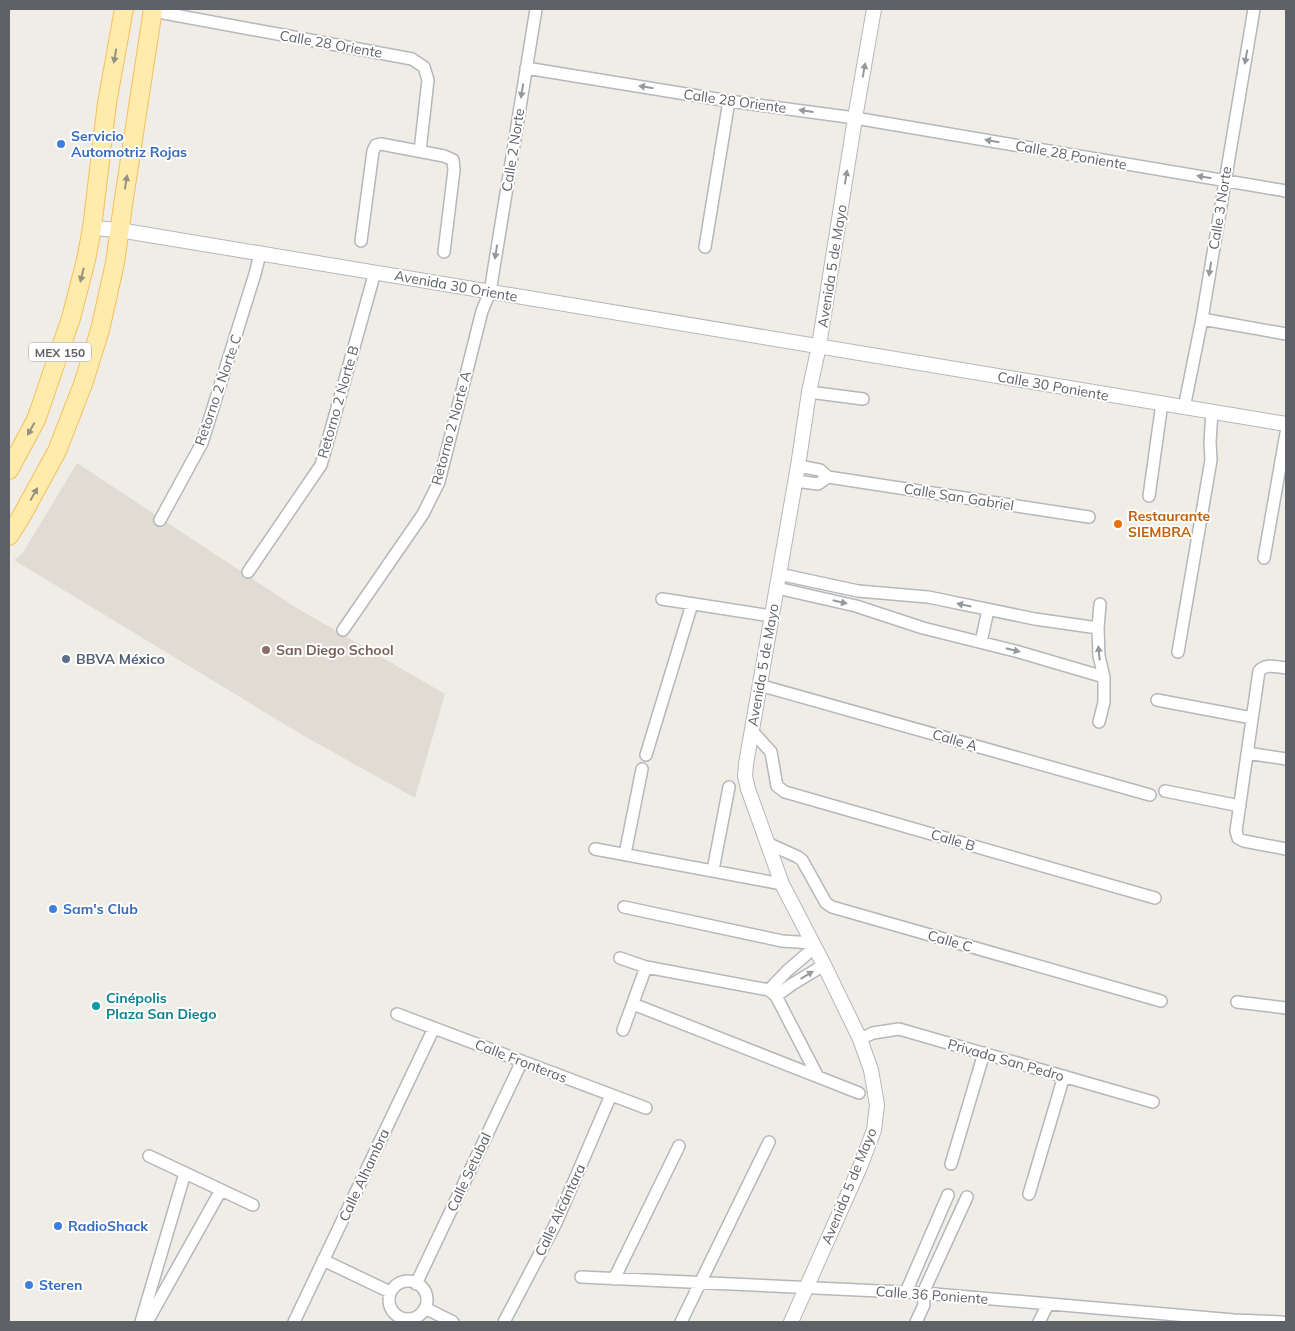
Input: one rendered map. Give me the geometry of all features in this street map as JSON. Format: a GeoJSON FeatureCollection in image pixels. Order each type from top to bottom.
{"type":"FeatureCollection","features":[{"type":"Feature","properties":{"kind":"main road","name":"MEX 150"},"geometry":{"type":"LineString","coordinates":[[9,470],[36,420],[71,318],[86,260],[92,228],[107,103],[124,9]]}},
{"type":"Feature","properties":{"kind":"main road","name":"MEX 150"},"geometry":{"type":"LineString","coordinates":[[9,536],[57,451],[83,384],[100,330],[115,262],[153,10]]}},
{"type":"Feature","properties":{"kind":"street","name":"Calle 2 Norte"},"geometry":{"type":"LineString","coordinates":[[490,292],[536,9]]}},
{"type":"Feature","properties":{"kind":"street","name":"Avenida 5 de Mayo"},"geometry":{"type":"LineString","coordinates":[[791,1322],[874,1130],[877,1105],[871,1070],[860,1039],[782,884],[745,776],[809,392],[819,346],[874,9]]}},
{"type":"Feature","properties":{"kind":"street","name":"Calle 3 Norte"},"geometry":{"type":"LineString","coordinates":[[1184,408],[1202,320],[1254,9]]}},
{"type":"Feature","properties":{"kind":"street","name":"Calle 28 Oriente"},"geometry":{"type":"LineString","coordinates":[[153,10],[412,59],[424,67],[428,80],[420,151]]}},
{"type":"Feature","properties":{"kind":"street","name":"Calle 28 Oriente"},"geometry":{"type":"LineString","coordinates":[[526,68],[729,101],[855,118]]}},
{"type":"Feature","properties":{"kind":"street"},"geometry":{"type":"LineString","coordinates":[[705,247],[729,101]]}},
{"type":"Feature","properties":{"kind":"street","name":"Calle 28 Poniente"},"geometry":{"type":"LineString","coordinates":[[855,118],[1286,191]]}},
{"type":"Feature","properties":{"kind":"street"},"geometry":{"type":"LineString","coordinates":[[361,241],[373,151],[376,145],[381,144],[444,156],[453,160],[454,170],[444,252]]}},
{"type":"Feature","properties":{"kind":"street","name":"Avenida 30 Oriente"},"geometry":{"type":"LineString","coordinates":[[92,228],[120,230],[819,346]]}},
{"type":"Feature","properties":{"kind":"street","name":"Retorno 2 Norte C"},"geometry":{"type":"LineString","coordinates":[[160,520],[202,443],[260,254]]}},
{"type":"Feature","properties":{"kind":"street","name":"Retorno 2 Norte B"},"geometry":{"type":"LineString","coordinates":[[248,572],[321,465],[375,272]]}},
{"type":"Feature","properties":{"kind":"street","name":"Retorno 2 Norte A"},"geometry":{"type":"LineString","coordinates":[[343,630],[423,514],[439,482],[482,310],[490,292]]}},
{"type":"Feature","properties":{"kind":"street"},"geometry":{"type":"LineString","coordinates":[[1202,320],[1286,334]]}},
{"type":"Feature","properties":{"kind":"street","name":"Calle 30 Poniente"},"geometry":{"type":"LineString","coordinates":[[819,346],[1286,424]]}},
{"type":"Feature","properties":{"kind":"street"},"geometry":{"type":"LineString","coordinates":[[809,392],[863,399]]}},
{"type":"Feature","properties":{"kind":"street"},"geometry":{"type":"LineString","coordinates":[[1149,496],[1162,403]]}},
{"type":"Feature","properties":{"kind":"street"},"geometry":{"type":"LineString","coordinates":[[1178,652],[1211,460],[1212,412]]}},
{"type":"Feature","properties":{"kind":"street"},"geometry":{"type":"LineString","coordinates":[[1264,558],[1286,433]]}},
{"type":"Feature","properties":{"kind":"street","name":"Calle San Gabriel"},"geometry":{"type":"LineString","coordinates":[[798,466],[820,470],[828,477],[1089,517]]}},
{"type":"Feature","properties":{"kind":"street","name":"Calle San Gabriel"},"geometry":{"type":"LineString","coordinates":[[795,481],[818,484],[828,477]]}},
{"type":"Feature","properties":{"kind":"street"},"geometry":{"type":"LineString","coordinates":[[779,574],[858,590],[928,597],[1035,619],[1098,628]]}},
{"type":"Feature","properties":{"kind":"street"},"geometry":{"type":"LineString","coordinates":[[776,588],[856,606],[923,628],[1019,652],[1104,677]]}},
{"type":"Feature","properties":{"kind":"street"},"geometry":{"type":"LineString","coordinates":[[662,599],[771,616]]}},
{"type":"Feature","properties":{"kind":"street"},"geometry":{"type":"LineString","coordinates":[[646,756],[692,604]]}},
{"type":"Feature","properties":{"kind":"street"},"geometry":{"type":"LineString","coordinates":[[1099,722],[1104,702],[1104,677],[1099,656],[1098,628],[1100,604]]}},
{"type":"Feature","properties":{"kind":"street"},"geometry":{"type":"LineString","coordinates":[[981,642],[988,610]]}},
{"type":"Feature","properties":{"kind":"street"},"geometry":{"type":"LineString","coordinates":[[1286,668],[1271,666],[1262,667],[1259,671],[1236,831],[1238,838],[1244,841],[1286,849]]}},
{"type":"Feature","properties":{"kind":"street","name":"Calle A"},"geometry":{"type":"LineString","coordinates":[[760,685],[1150,795]]}},
{"type":"Feature","properties":{"kind":"street"},"geometry":{"type":"LineString","coordinates":[[1157,700],[1252,718]]}},
{"type":"Feature","properties":{"kind":"street","name":"Calle B"},"geometry":{"type":"LineString","coordinates":[[752,730],[771,752],[777,786],[785,792],[1155,898]]}},
{"type":"Feature","properties":{"kind":"street"},"geometry":{"type":"LineString","coordinates":[[1247,753],[1286,760]]}},
{"type":"Feature","properties":{"kind":"street"},"geometry":{"type":"LineString","coordinates":[[625,854],[642,769]]}},
{"type":"Feature","properties":{"kind":"street"},"geometry":{"type":"LineString","coordinates":[[713,870],[729,787]]}},
{"type":"Feature","properties":{"kind":"street"},"geometry":{"type":"LineString","coordinates":[[1165,791],[1240,806]]}},
{"type":"Feature","properties":{"kind":"street","name":"Calle C"},"geometry":{"type":"LineString","coordinates":[[767,843],[802,860],[826,904],[832,907],[1161,1001]]}},
{"type":"Feature","properties":{"kind":"street"},"geometry":{"type":"LineString","coordinates":[[595,849],[782,884]]}},
{"type":"Feature","properties":{"kind":"street"},"geometry":{"type":"LineString","coordinates":[[624,907],[782,941],[814,945]]}},
{"type":"Feature","properties":{"kind":"street"},"geometry":{"type":"LineString","coordinates":[[773,993],[787,971],[814,945]]}},
{"type":"Feature","properties":{"kind":"street"},"geometry":{"type":"LineString","coordinates":[[620,958],[646,967],[773,993],[791,985],[824,965]]}},
{"type":"Feature","properties":{"kind":"street"},"geometry":{"type":"LineString","coordinates":[[623,1030],[646,967]]}},
{"type":"Feature","properties":{"kind":"street"},"geometry":{"type":"LineString","coordinates":[[773,993],[818,1077]]}},
{"type":"Feature","properties":{"kind":"street"},"geometry":{"type":"LineString","coordinates":[[1237,1002],[1286,1008]]}},
{"type":"Feature","properties":{"kind":"street"},"geometry":{"type":"LineString","coordinates":[[632,1004],[859,1093]]}},
{"type":"Feature","properties":{"kind":"street","name":"Calle Fronteras"},"geometry":{"type":"LineString","coordinates":[[397,1014],[646,1108]]}},
{"type":"Feature","properties":{"kind":"street","name":"Calle Alhambra"},"geometry":{"type":"LineString","coordinates":[[294,1322],[434,1028]]}},
{"type":"Feature","properties":{"kind":"street","name":"Privada San Pedro"},"geometry":{"type":"LineString","coordinates":[[860,1039],[873,1033],[899,1029],[1153,1102]]}},
{"type":"Feature","properties":{"kind":"street"},"geometry":{"type":"LineString","coordinates":[[951,1164],[984,1053]]}},
{"type":"Feature","properties":{"kind":"street","name":"Calle Setubal"},"geometry":{"type":"LineString","coordinates":[[416,1284],[522,1061]]}},
{"type":"Feature","properties":{"kind":"street"},"geometry":{"type":"LineString","coordinates":[[1029,1194],[1064,1076]]}},
{"type":"Feature","properties":{"kind":"street","name":"Calle Alcántara"},"geometry":{"type":"LineString","coordinates":[[504,1322],[556,1223],[611,1095]]}},
{"type":"Feature","properties":{"kind":"street"},"geometry":{"type":"LineString","coordinates":[[681,1322],[769,1142]]}},
{"type":"Feature","properties":{"kind":"street"},"geometry":{"type":"LineString","coordinates":[[614,1279],[679,1146]]}},
{"type":"Feature","properties":{"kind":"street"},"geometry":{"type":"LineString","coordinates":[[149,1156],[253,1205]]}},
{"type":"Feature","properties":{"kind":"street"},"geometry":{"type":"LineString","coordinates":[[140,1322],[186,1173]]}},
{"type":"Feature","properties":{"kind":"street"},"geometry":{"type":"LineString","coordinates":[[147,1322],[221,1190]]}},
{"type":"Feature","properties":{"kind":"street"},"geometry":{"type":"LineString","coordinates":[[906,1292],[948,1195]]}},
{"type":"Feature","properties":{"kind":"street"},"geometry":{"type":"LineString","coordinates":[[916,1322],[924,1305],[923,1293],[967,1197]]}},
{"type":"Feature","properties":{"kind":"street"},"geometry":{"type":"LineString","coordinates":[[323,1260],[390,1292]]}},
{"type":"Feature","properties":{"kind":"street","name":"Calle 36 Poniente"},"geometry":{"type":"LineString","coordinates":[[581,1277],[923,1293],[1282,1322]]}},
{"type":"Feature","properties":{"kind":"street"},"geometry":{"type":"LineString","coordinates":[[411,1281],[416,1284],[421,1286],[427,1297],[425,1308],[417,1317],[401,1320],[394,1314],[389,1303],[390,1292],[399,1283],[411,1281]]}},
{"type":"Feature","properties":{"kind":"street"},"geometry":{"type":"LineString","coordinates":[[1040,1322],[1048,1304]]}},
{"type":"Feature","properties":{"kind":"street"},"geometry":{"type":"LineString","coordinates":[[425,1308],[453,1322]]}},
{"type":"Feature","properties":{"kind":"shaded area","name":"San Diego School"},"geometry":{"type":"Polygon","coordinates":[[[77,463],[295,607],[445,694],[415,798],[304,736],[14,560],[22,554],[77,463]]]}},
{"type":"Feature","properties":{"kind":"place","name":"Servicio Automotriz Rojas"},"geometry":{"type":"Point","coordinates":[61,144]}},
{"type":"Feature","properties":{"kind":"place","name":"Restaurante SIEMBRA"},"geometry":{"type":"Point","coordinates":[1118,524]}},
{"type":"Feature","properties":{"kind":"place","name":"San Diego School"},"geometry":{"type":"Point","coordinates":[266,650]}},
{"type":"Feature","properties":{"kind":"place","name":"BBVA México"},"geometry":{"type":"Point","coordinates":[66,659]}},
{"type":"Feature","properties":{"kind":"place","name":"Sam's Club"},"geometry":{"type":"Point","coordinates":[53,909]}},
{"type":"Feature","properties":{"kind":"place","name":"Cinépolis Plaza San Diego"},"geometry":{"type":"Point","coordinates":[96,1006]}},
{"type":"Feature","properties":{"kind":"place","name":"RadioShack"},"geometry":{"type":"Point","coordinates":[58,1226]}},
{"type":"Feature","properties":{"kind":"place","name":"Steren"},"geometry":{"type":"Point","coordinates":[29,1285]}}]}
